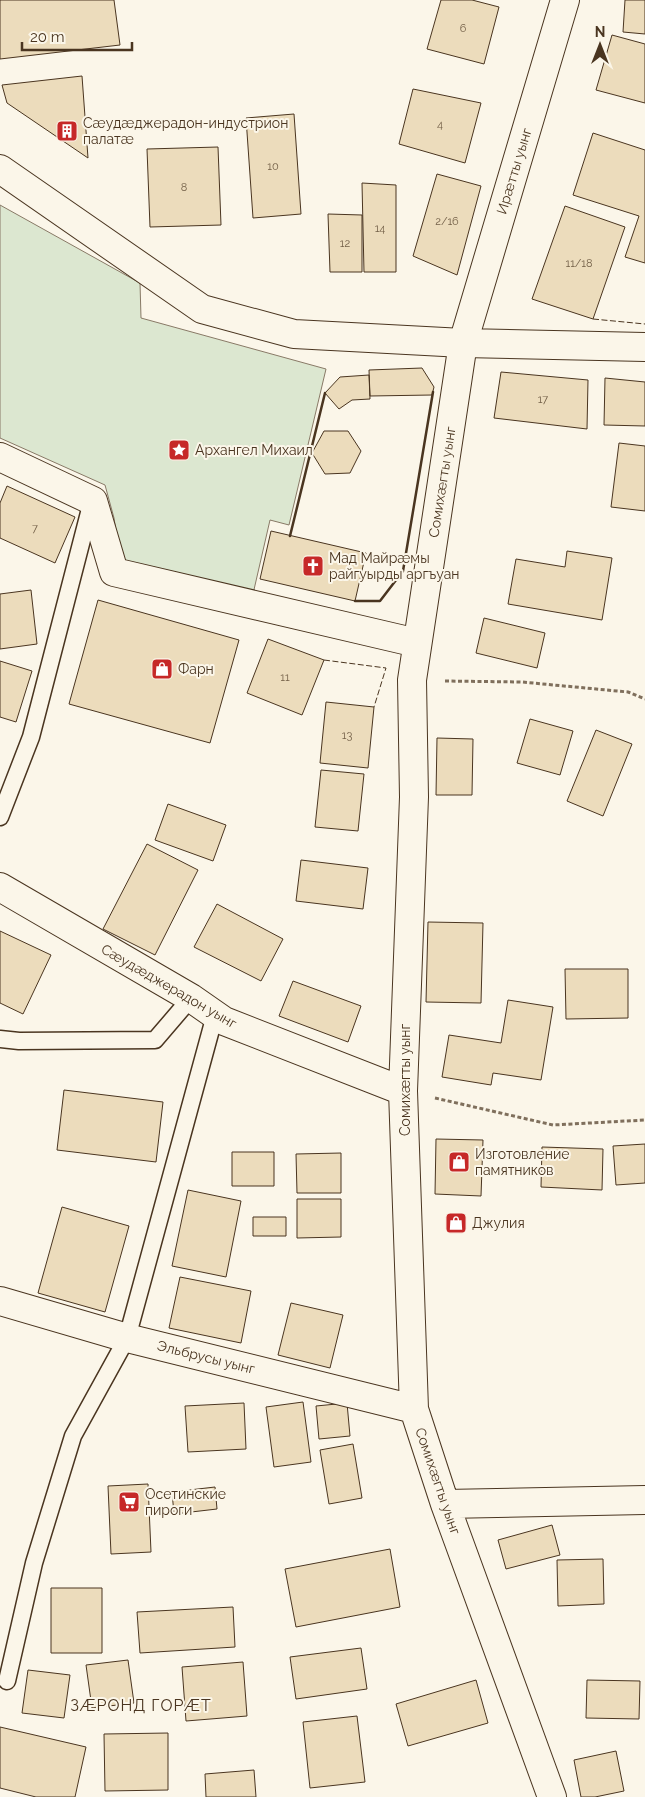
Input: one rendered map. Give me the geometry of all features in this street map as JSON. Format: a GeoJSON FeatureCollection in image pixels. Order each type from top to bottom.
{"type":"FeatureCollection","features":[{"type":"Feature","properties":{"kind":"street","name":"Ирæтты уынг"},"geometry":{"type":"LineString","coordinates":[[463,343],[564,0]]}},
{"type":"Feature","properties":{"kind":"street"},"geometry":{"type":"LineString","coordinates":[[0,169],[202,309],[294,334],[463,343],[645,348]]}},
{"type":"Feature","properties":{"kind":"street","name":"Сомихæгты уынг"},"geometry":{"type":"LineString","coordinates":[[463,343],[412,680],[414,796],[403,1091],[414,1409],[546,1796]]}},
{"type":"Feature","properties":{"kind":"street"},"geometry":{"type":"LineString","coordinates":[[0,457],[93,501],[114,572],[417,643]]}},
{"type":"Feature","properties":{"kind":"street","name":"Сæудæджерадон уынг"},"geometry":{"type":"LineString","coordinates":[[0,887],[191,998],[224,1021],[403,1091]]}},
{"type":"Feature","properties":{"kind":"street","name":"Эльбрусы уынг"},"geometry":{"type":"LineString","coordinates":[[0,1301],[127,1338],[414,1409]]}},
{"type":"Feature","properties":{"kind":"street"},"geometry":{"type":"LineString","coordinates":[[445,1504],[645,1500]]}},
{"type":"Feature","properties":{"kind":"lane"},"geometry":{"type":"LineString","coordinates":[[0,817],[31,737],[93,501]]}},
{"type":"Feature","properties":{"kind":"lane"},"geometry":{"type":"LineString","coordinates":[[0,1039],[19,1041],[155,1040],[191,998]]}},
{"type":"Feature","properties":{"kind":"lane"},"geometry":{"type":"LineString","coordinates":[[7,1681],[34,1563],[73,1436],[127,1338],[215,1014]]}},
{"type":"Feature","properties":{"kind":"path"},"geometry":{"type":"LineString","coordinates":[[412,680],[522,682],[628,692],[645,699]]}},
{"type":"Feature","properties":{"kind":"path"},"geometry":{"type":"LineString","coordinates":[[403,1091],[553,1125],[645,1120]]}},
{"type":"Feature","properties":{"kind":"green space"},"geometry":{"type":"Polygon","coordinates":[[[0,205],[140,283],[141,318],[326,369],[289,525],[270,520],[253,594],[121,564],[114,518],[105,485],[0,438],[0,205]]]}},
{"type":"Feature","properties":{"kind":"building"},"geometry":{"type":"Polygon","coordinates":[[[0,0],[114,0],[120,45],[0,59],[0,0]]]}},
{"type":"Feature","properties":{"kind":"building"},"geometry":{"type":"Polygon","coordinates":[[[441,0],[472,0],[499,7],[484,64],[427,49],[441,0]]]}},
{"type":"Feature","properties":{"kind":"building"},"geometry":{"type":"Polygon","coordinates":[[[625,0],[645,0],[645,34],[623,32],[625,0]]]}},
{"type":"Feature","properties":{"kind":"building"},"geometry":{"type":"Polygon","coordinates":[[[612,35],[645,44],[645,103],[596,90],[612,35]]]}},
{"type":"Feature","properties":{"kind":"building","name":"Сæудæджерадон-индустрион палатæ"},"geometry":{"type":"Polygon","coordinates":[[[82,76],[88,158],[7,103],[2,85],[82,76]]]}},
{"type":"Feature","properties":{"kind":"building"},"geometry":{"type":"Polygon","coordinates":[[[413,89],[481,103],[465,163],[399,144],[413,89]]]}},
{"type":"Feature","properties":{"kind":"building"},"geometry":{"type":"Polygon","coordinates":[[[294,114],[301,214],[253,218],[246,118],[294,114]]]}},
{"type":"Feature","properties":{"kind":"building"},"geometry":{"type":"Polygon","coordinates":[[[593,133],[645,150],[645,263],[625,257],[639,216],[573,195],[593,133]]]}},
{"type":"Feature","properties":{"kind":"building"},"geometry":{"type":"Polygon","coordinates":[[[218,147],[221,225],[150,227],[147,149],[218,147]]]}},
{"type":"Feature","properties":{"kind":"building"},"geometry":{"type":"Polygon","coordinates":[[[437,174],[481,186],[457,275],[413,256],[437,174]]]}},
{"type":"Feature","properties":{"kind":"building"},"geometry":{"type":"Polygon","coordinates":[[[362,183],[396,185],[396,272],[364,272],[362,183]]]}},
{"type":"Feature","properties":{"kind":"building"},"geometry":{"type":"Polygon","coordinates":[[[565,206],[625,227],[593,319],[532,299],[565,206]]]}},
{"type":"Feature","properties":{"kind":"building"},"geometry":{"type":"Polygon","coordinates":[[[328,214],[362,215],[362,272],[330,272],[328,214]]]}},
{"type":"Feature","properties":{"kind":"building"},"geometry":{"type":"Polygon","coordinates":[[[422,368],[434,387],[432,395],[370,396],[369,370],[422,368]]]}},
{"type":"Feature","properties":{"kind":"building"},"geometry":{"type":"Polygon","coordinates":[[[501,372],[588,380],[587,429],[494,418],[501,372]]]}},
{"type":"Feature","properties":{"kind":"building"},"geometry":{"type":"Polygon","coordinates":[[[369,375],[370,399],[352,400],[339,409],[325,393],[340,377],[369,375]]]}},
{"type":"Feature","properties":{"kind":"building"},"geometry":{"type":"Polygon","coordinates":[[[605,378],[645,382],[645,426],[604,425],[605,378]]]}},
{"type":"Feature","properties":{"kind":"building"},"geometry":{"type":"Polygon","coordinates":[[[324,431],[348,431],[361,451],[350,473],[325,474],[312,453],[324,431]]]}},
{"type":"Feature","properties":{"kind":"building"},"geometry":{"type":"Polygon","coordinates":[[[619,443],[645,446],[645,511],[611,507],[619,443]]]}},
{"type":"Feature","properties":{"kind":"building"},"geometry":{"type":"Polygon","coordinates":[[[7,486],[75,517],[55,563],[0,538],[0,503],[7,486]]]}},
{"type":"Feature","properties":{"kind":"building","name":"Мад Майрæмы райгуырды аргъуан"},"geometry":{"type":"Polygon","coordinates":[[[271,531],[366,553],[355,601],[260,579],[271,531]]]}},
{"type":"Feature","properties":{"kind":"building"},"geometry":{"type":"Polygon","coordinates":[[[567,551],[612,558],[602,620],[508,604],[516,559],[565,567],[567,551]]]}},
{"type":"Feature","properties":{"kind":"building"},"geometry":{"type":"Polygon","coordinates":[[[31,590],[37,644],[0,649],[0,594],[31,590]]]}},
{"type":"Feature","properties":{"kind":"building"},"geometry":{"type":"Polygon","coordinates":[[[98,600],[239,640],[210,743],[69,704],[98,600]]]}},
{"type":"Feature","properties":{"kind":"building"},"geometry":{"type":"Polygon","coordinates":[[[484,618],[545,633],[537,668],[476,653],[484,618]]]}},
{"type":"Feature","properties":{"kind":"building"},"geometry":{"type":"Polygon","coordinates":[[[268,639],[324,660],[302,715],[247,693],[268,639]]]}},
{"type":"Feature","properties":{"kind":"building"},"geometry":{"type":"Polygon","coordinates":[[[0,661],[32,671],[16,722],[0,717],[0,661]]]}},
{"type":"Feature","properties":{"kind":"building"},"geometry":{"type":"Polygon","coordinates":[[[326,702],[374,707],[368,768],[320,763],[326,702]]]}},
{"type":"Feature","properties":{"kind":"building"},"geometry":{"type":"Polygon","coordinates":[[[530,719],[573,731],[560,775],[517,763],[530,719]]]}},
{"type":"Feature","properties":{"kind":"building"},"geometry":{"type":"Polygon","coordinates":[[[596,730],[632,744],[603,816],[567,801],[596,730]]]}},
{"type":"Feature","properties":{"kind":"building"},"geometry":{"type":"Polygon","coordinates":[[[437,738],[473,739],[472,795],[436,795],[437,738]]]}},
{"type":"Feature","properties":{"kind":"building"},"geometry":{"type":"Polygon","coordinates":[[[321,770],[364,774],[358,831],[315,827],[321,770]]]}},
{"type":"Feature","properties":{"kind":"building"},"geometry":{"type":"Polygon","coordinates":[[[168,804],[226,825],[213,861],[155,840],[168,804]]]}},
{"type":"Feature","properties":{"kind":"building"},"geometry":{"type":"Polygon","coordinates":[[[147,844],[198,870],[155,955],[103,929],[147,844]]]}},
{"type":"Feature","properties":{"kind":"building"},"geometry":{"type":"Polygon","coordinates":[[[301,860],[368,868],[363,909],[296,901],[301,860]]]}},
{"type":"Feature","properties":{"kind":"building"},"geometry":{"type":"Polygon","coordinates":[[[217,904],[283,939],[261,981],[194,947],[217,904]]]}},
{"type":"Feature","properties":{"kind":"building"},"geometry":{"type":"Polygon","coordinates":[[[428,922],[483,923],[481,1003],[426,1002],[428,922]]]}},
{"type":"Feature","properties":{"kind":"building"},"geometry":{"type":"Polygon","coordinates":[[[0,931],[51,955],[23,1014],[0,1003],[0,931]]]}},
{"type":"Feature","properties":{"kind":"building"},"geometry":{"type":"Polygon","coordinates":[[[565,969],[628,969],[628,1018],[566,1019],[565,969]]]}},
{"type":"Feature","properties":{"kind":"building"},"geometry":{"type":"Polygon","coordinates":[[[293,981],[361,1006],[348,1042],[279,1016],[293,981]]]}},
{"type":"Feature","properties":{"kind":"building"},"geometry":{"type":"Polygon","coordinates":[[[508,1000],[553,1007],[541,1080],[493,1073],[491,1085],[442,1077],[449,1035],[501,1043],[508,1000]]]}},
{"type":"Feature","properties":{"kind":"building"},"geometry":{"type":"Polygon","coordinates":[[[64,1090],[163,1102],[156,1162],[57,1150],[64,1090]]]}},
{"type":"Feature","properties":{"kind":"building"},"geometry":{"type":"Polygon","coordinates":[[[436,1139],[483,1140],[481,1196],[435,1194],[436,1139]]]}},
{"type":"Feature","properties":{"kind":"building"},"geometry":{"type":"Polygon","coordinates":[[[645,1144],[645,1183],[616,1185],[613,1146],[645,1144]]]}},
{"type":"Feature","properties":{"kind":"building"},"geometry":{"type":"Polygon","coordinates":[[[542,1147],[603,1149],[602,1190],[541,1187],[542,1147]]]}},
{"type":"Feature","properties":{"kind":"building"},"geometry":{"type":"Polygon","coordinates":[[[232,1152],[274,1152],[274,1186],[232,1186],[232,1152]]]}},
{"type":"Feature","properties":{"kind":"building"},"geometry":{"type":"Polygon","coordinates":[[[341,1153],[341,1193],[297,1193],[296,1154],[341,1153]]]}},
{"type":"Feature","properties":{"kind":"building"},"geometry":{"type":"Polygon","coordinates":[[[188,1190],[241,1201],[226,1277],[172,1266],[188,1190]]]}},
{"type":"Feature","properties":{"kind":"building"},"geometry":{"type":"Polygon","coordinates":[[[297,1199],[341,1199],[341,1237],[297,1238],[297,1199]]]}},
{"type":"Feature","properties":{"kind":"building"},"geometry":{"type":"Polygon","coordinates":[[[62,1207],[129,1226],[105,1312],[38,1293],[62,1207]]]}},
{"type":"Feature","properties":{"kind":"building"},"geometry":{"type":"Polygon","coordinates":[[[253,1217],[286,1217],[286,1236],[253,1236],[253,1217]]]}},
{"type":"Feature","properties":{"kind":"building"},"geometry":{"type":"Polygon","coordinates":[[[180,1277],[251,1291],[241,1343],[169,1328],[180,1277]]]}},
{"type":"Feature","properties":{"kind":"building"},"geometry":{"type":"Polygon","coordinates":[[[291,1303],[343,1315],[330,1368],[278,1355],[291,1303]]]}},
{"type":"Feature","properties":{"kind":"building"},"geometry":{"type":"Polygon","coordinates":[[[303,1402],[311,1462],[274,1467],[266,1407],[303,1402]]]}},
{"type":"Feature","properties":{"kind":"building"},"geometry":{"type":"Polygon","coordinates":[[[244,1403],[246,1449],[188,1452],[185,1406],[244,1403]]]}},
{"type":"Feature","properties":{"kind":"building"},"geometry":{"type":"Polygon","coordinates":[[[347,1403],[350,1436],[319,1439],[316,1406],[347,1403]]]}},
{"type":"Feature","properties":{"kind":"building"},"geometry":{"type":"Polygon","coordinates":[[[353,1444],[362,1498],[329,1504],[320,1450],[353,1444]]]}},
{"type":"Feature","properties":{"kind":"building"},"geometry":{"type":"Polygon","coordinates":[[[148,1484],[151,1552],[111,1554],[108,1486],[148,1484]]]}},
{"type":"Feature","properties":{"kind":"building"},"geometry":{"type":"Polygon","coordinates":[[[215,1487],[217,1509],[174,1514],[172,1492],[215,1487]]]}},
{"type":"Feature","properties":{"kind":"building"},"geometry":{"type":"Polygon","coordinates":[[[552,1525],[560,1555],[506,1569],[498,1540],[552,1525]]]}},
{"type":"Feature","properties":{"kind":"building"},"geometry":{"type":"Polygon","coordinates":[[[390,1549],[400,1607],[296,1627],[285,1569],[390,1549]]]}},
{"type":"Feature","properties":{"kind":"building"},"geometry":{"type":"Polygon","coordinates":[[[603,1559],[604,1604],[558,1606],[557,1560],[603,1559]]]}},
{"type":"Feature","properties":{"kind":"building"},"geometry":{"type":"Polygon","coordinates":[[[51,1588],[102,1588],[102,1653],[51,1653],[51,1588]]]}},
{"type":"Feature","properties":{"kind":"building"},"geometry":{"type":"Polygon","coordinates":[[[233,1607],[235,1647],[140,1653],[137,1612],[233,1607]]]}},
{"type":"Feature","properties":{"kind":"building"},"geometry":{"type":"Polygon","coordinates":[[[361,1648],[367,1689],[296,1699],[290,1657],[361,1648]]]}},
{"type":"Feature","properties":{"kind":"building"},"geometry":{"type":"Polygon","coordinates":[[[128,1660],[134,1703],[92,1708],[86,1665],[128,1660]]]}},
{"type":"Feature","properties":{"kind":"building"},"geometry":{"type":"Polygon","coordinates":[[[243,1662],[247,1716],[186,1721],[182,1667],[243,1662]]]}},
{"type":"Feature","properties":{"kind":"building"},"geometry":{"type":"Polygon","coordinates":[[[28,1670],[70,1675],[64,1718],[22,1713],[28,1670]]]}},
{"type":"Feature","properties":{"kind":"building"},"geometry":{"type":"Polygon","coordinates":[[[476,1680],[488,1723],[408,1746],[396,1704],[476,1680]]]}},
{"type":"Feature","properties":{"kind":"building"},"geometry":{"type":"Polygon","coordinates":[[[587,1680],[640,1681],[639,1719],[586,1718],[587,1680]]]}},
{"type":"Feature","properties":{"kind":"building"},"geometry":{"type":"Polygon","coordinates":[[[357,1716],[365,1782],[310,1788],[303,1722],[357,1716]]]}},
{"type":"Feature","properties":{"kind":"building"},"geometry":{"type":"Polygon","coordinates":[[[0,1727],[86,1747],[75,1797],[36,1797],[0,1788],[0,1727]]]}},
{"type":"Feature","properties":{"kind":"building"},"geometry":{"type":"Polygon","coordinates":[[[168,1733],[168,1790],[105,1791],[104,1734],[168,1733]]]}},
{"type":"Feature","properties":{"kind":"building"},"geometry":{"type":"Polygon","coordinates":[[[616,1751],[624,1791],[595,1797],[581,1797],[574,1760],[616,1751]]]}},
{"type":"Feature","properties":{"kind":"building"},"geometry":{"type":"Polygon","coordinates":[[[254,1770],[256,1797],[206,1797],[205,1774],[254,1770]]]}},
{"type":"Feature","properties":{"kind":"fence"},"geometry":{"type":"LineString","coordinates":[[593,319],[645,324]]}},
{"type":"Feature","properties":{"kind":"fence"},"geometry":{"type":"LineString","coordinates":[[324,660],[386,668],[374,707]]}},
{"type":"Feature","properties":{"kind":"wall"},"geometry":{"type":"LineString","coordinates":[[355,601],[380,601],[403,571],[433,392]]}},
{"type":"Feature","properties":{"kind":"wall"},"geometry":{"type":"LineString","coordinates":[[290,536],[325,393]]}},
{"type":"Feature","properties":{"kind":"place","name":"Сæудæджерадон-индустрион палатæ"},"geometry":{"type":"Point","coordinates":[67,131]}},
{"type":"Feature","properties":{"kind":"place","name":"Архангел Михаил"},"geometry":{"type":"Point","coordinates":[179,450]}},
{"type":"Feature","properties":{"kind":"place","name":"Мад Майрæмы райгуырды аргъуан"},"geometry":{"type":"Point","coordinates":[313,566]}},
{"type":"Feature","properties":{"kind":"place","name":"Фарн"},"geometry":{"type":"Point","coordinates":[162,669]}},
{"type":"Feature","properties":{"kind":"place","name":"Изготовление памятников"},"geometry":{"type":"Point","coordinates":[459,1162]}},
{"type":"Feature","properties":{"kind":"place","name":"Джулия"},"geometry":{"type":"Point","coordinates":[456,1223]}},
{"type":"Feature","properties":{"kind":"place","name":"Осетинские пироги"},"geometry":{"type":"Point","coordinates":[129,1502]}},
{"type":"Feature","properties":{"kind":"district","name":"ЗÆРОНД ГОРÆТ"},"geometry":{"type":"Point","coordinates":[141,1705]}}]}
